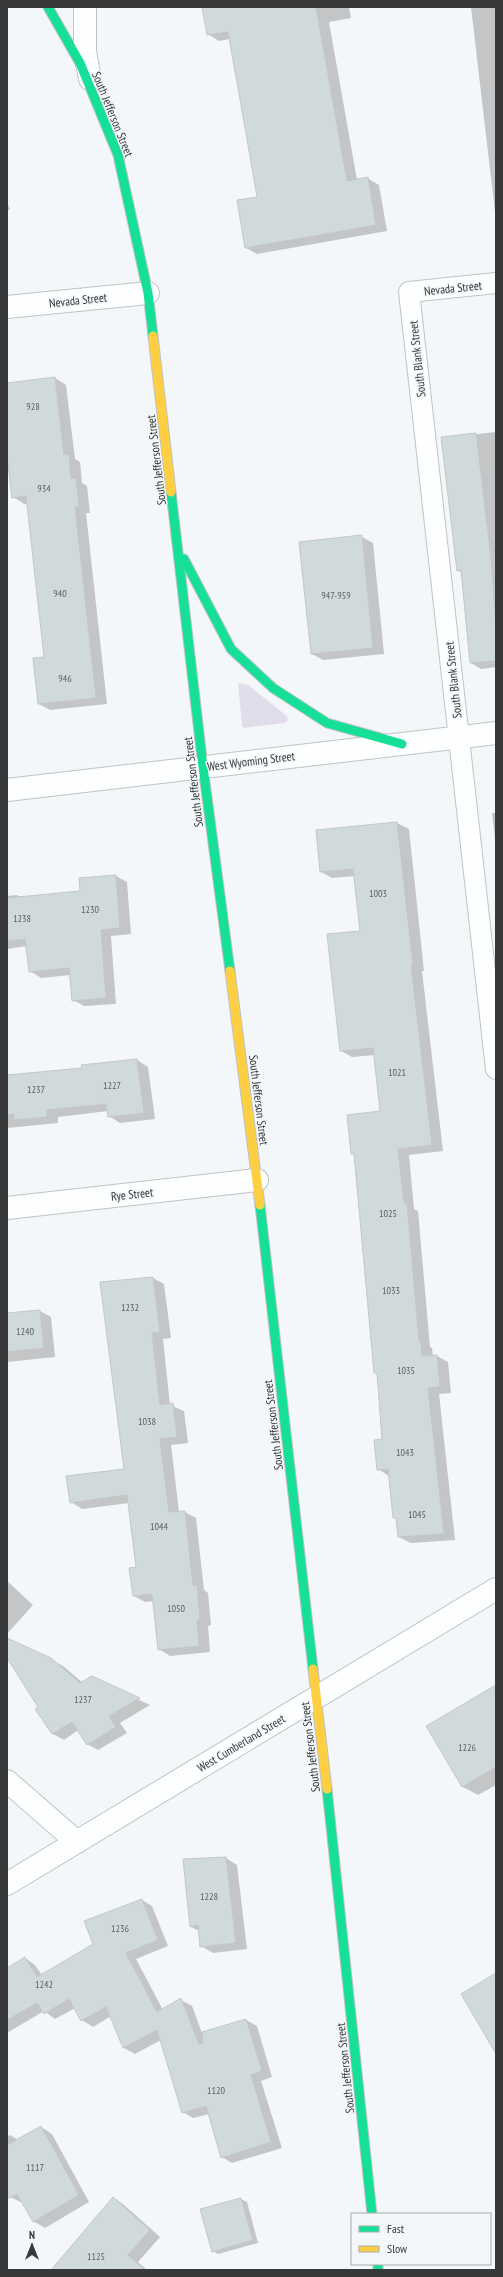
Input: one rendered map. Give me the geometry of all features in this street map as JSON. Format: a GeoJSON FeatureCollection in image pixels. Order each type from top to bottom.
{"type":"FeatureCollection","features":[{"type":"Feature","properties":{"kind":"main road","name":"South Jefferson Street"},"geometry":{"type":"LineString","coordinates":[[49,8],[80,63],[118,155],[148,293],[203,767],[257,1180],[341,1911],[372,2213]]}},
{"type":"Feature","properties":{"kind":"main road"},"geometry":{"type":"LineString","coordinates":[[178,548],[231,650],[273,688],[327,723],[402,744]]}},
{"type":"Feature","properties":{"kind":"street"},"geometry":{"type":"LineString","coordinates":[[85,7],[85,51],[94,99]]}},
{"type":"Feature","properties":{"kind":"street","name":"Nevada Street"},"geometry":{"type":"LineString","coordinates":[[7,307],[148,293]]}},
{"type":"Feature","properties":{"kind":"street","name":"West Wyoming Street"},"geometry":{"type":"LineString","coordinates":[[7,790],[496,733]]}},
{"type":"Feature","properties":{"kind":"street","name":"Rye Street"},"geometry":{"type":"LineString","coordinates":[[7,1208],[257,1180]]}},
{"type":"Feature","properties":{"kind":"street","name":"West Cumberland Street"},"geometry":{"type":"LineString","coordinates":[[7,1884],[496,1589]]}},
{"type":"Feature","properties":{"kind":"street"},"geometry":{"type":"LineString","coordinates":[[7,1781],[77,1842]]}},
{"type":"Feature","properties":{"kind":"lane","name":"Nevada Street"},"geometry":{"type":"LineString","coordinates":[[409,292],[496,283]]}},
{"type":"Feature","properties":{"kind":"lane","name":"South Blank Street"},"geometry":{"type":"LineString","coordinates":[[409,292],[496,1068]]}},
{"type":"Feature","properties":{"kind":"shaded area"},"geometry":{"type":"Polygon","coordinates":[[[238,683],[248,685],[287,716],[288,720],[285,723],[244,728],[242,726],[238,683]]]}},
{"type":"Feature","properties":{"kind":"building"},"geometry":{"type":"Polygon","coordinates":[[[202,7],[316,7],[347,181],[368,177],[376,225],[245,248],[237,200],[257,197],[243,116],[228,32],[207,35],[202,7]]]}},
{"type":"Feature","properties":{"kind":"building"},"geometry":{"type":"Polygon","coordinates":[[[55,377],[64,455],[69,454],[71,479],[76,478],[79,507],[75,507],[96,698],[38,704],[33,658],[44,657],[26,496],[12,498],[7,455],[7,383],[55,377]]]}},
{"type":"Feature","properties":{"kind":"building"},"geometry":{"type":"Polygon","coordinates":[[[476,433],[491,557],[496,627],[496,661],[470,663],[461,570],[457,571],[441,437],[476,433]]]}},
{"type":"Feature","properties":{"kind":"building"},"geometry":{"type":"Polygon","coordinates":[[[362,535],[373,648],[311,654],[299,542],[362,535]]]}},
{"type":"Feature","properties":{"kind":"building"},"geometry":{"type":"Polygon","coordinates":[[[397,822],[413,965],[411,965],[432,1145],[398,1149],[404,1203],[407,1203],[419,1341],[421,1341],[422,1356],[437,1355],[440,1387],[428,1388],[444,1534],[398,1537],[396,1518],[393,1518],[388,1469],[377,1470],[374,1440],[382,1439],[377,1373],[374,1373],[354,1154],[351,1154],[347,1115],[380,1111],[373,1048],[340,1051],[327,934],[360,931],[353,869],[320,872],[316,830],[397,822]]]}},
{"type":"Feature","properties":{"kind":"building"},"geometry":{"type":"Polygon","coordinates":[[[116,875],[120,928],[101,930],[106,998],[72,1001],[69,968],[29,972],[25,939],[7,941],[7,898],[80,891],[79,878],[116,875]]]}},
{"type":"Feature","properties":{"kind":"building"},"geometry":{"type":"Polygon","coordinates":[[[137,1059],[144,1113],[108,1117],[106,1104],[47,1110],[47,1117],[14,1120],[14,1114],[7,1115],[7,1075],[82,1068],[81,1065],[137,1059]]]}},
{"type":"Feature","properties":{"kind":"building"},"geometry":{"type":"Polygon","coordinates":[[[153,1277],[160,1332],[152,1333],[160,1405],[173,1403],[177,1437],[160,1439],[169,1512],[185,1511],[193,1586],[197,1585],[200,1619],[197,1620],[199,1646],[158,1650],[152,1594],[133,1596],[129,1568],[136,1567],[127,1495],[70,1503],[66,1476],[124,1469],[100,1282],[153,1277]]]}},
{"type":"Feature","properties":{"kind":"building"},"geometry":{"type":"Polygon","coordinates":[[[40,1310],[44,1348],[7,1352],[7,1313],[40,1310]]]}},
{"type":"Feature","properties":{"kind":"building"},"geometry":{"type":"Polygon","coordinates":[[[7,1638],[51,1658],[80,1683],[92,1676],[140,1698],[109,1716],[116,1727],[87,1745],[72,1722],[52,1734],[35,1709],[38,1707],[7,1658],[7,1638]]]}},
{"type":"Feature","properties":{"kind":"building"},"geometry":{"type":"Polygon","coordinates":[[[496,1685],[496,1767],[462,1787],[426,1726],[496,1685]]]}},
{"type":"Feature","properties":{"kind":"building"},"geometry":{"type":"Polygon","coordinates":[[[226,1857],[236,1943],[200,1947],[198,1925],[190,1927],[183,1859],[226,1857]]]}},
{"type":"Feature","properties":{"kind":"building"},"geometry":{"type":"Polygon","coordinates":[[[142,1899],[158,1940],[126,1953],[157,2012],[181,1998],[199,2044],[203,2043],[202,2032],[246,2019],[262,2071],[251,2075],[271,2142],[221,2158],[206,2106],[182,2113],[157,2030],[123,2048],[106,2007],[81,2021],[69,1999],[44,2014],[37,2003],[7,2020],[7,1968],[25,1957],[37,1977],[93,1944],[84,1921],[142,1899]]]}},
{"type":"Feature","properties":{"kind":"building"},"geometry":{"type":"Polygon","coordinates":[[[496,1973],[496,2054],[461,1994],[496,1973]]]}},
{"type":"Feature","properties":{"kind":"building"},"geometry":{"type":"Polygon","coordinates":[[[41,2126],[79,2195],[33,2222],[17,2194],[7,2199],[7,2145],[41,2126]]]}},
{"type":"Feature","properties":{"kind":"building"},"geometry":{"type":"Polygon","coordinates":[[[113,2197],[150,2230],[128,2255],[145,2270],[51,2270],[113,2197]]]}},
{"type":"Feature","properties":{"kind":"building"},"geometry":{"type":"Polygon","coordinates":[[[241,2198],[253,2240],[212,2252],[200,2209],[241,2198]]]}},
{"type":"Feature","properties":{"kind":"traffic: fast"},"geometry":{"type":"LineString","coordinates":[[48,7],[80,63],[118,155],[148,293],[153,336]]}},
{"type":"Feature","properties":{"kind":"traffic: fast"},"geometry":{"type":"LineString","coordinates":[[171,492],[203,767],[230,971]]}},
{"type":"Feature","properties":{"kind":"traffic: fast"},"geometry":{"type":"LineString","coordinates":[[184,559],[231,649],[273,688],[327,723],[402,744]]}},
{"type":"Feature","properties":{"kind":"traffic: fast"},"geometry":{"type":"LineString","coordinates":[[260,1205],[313,1669]]}},
{"type":"Feature","properties":{"kind":"traffic: fast"},"geometry":{"type":"LineString","coordinates":[[327,1789],[372,2213]]}},
{"type":"Feature","properties":{"kind":"traffic: fast"},"geometry":{"type":"LineString","coordinates":[[378,2265],[378,2270]]}},
{"type":"Feature","properties":{"kind":"traffic: slow"},"geometry":{"type":"LineString","coordinates":[[153,336],[171,492]]}},
{"type":"Feature","properties":{"kind":"traffic: slow"},"geometry":{"type":"LineString","coordinates":[[230,971],[260,1205]]}},
{"type":"Feature","properties":{"kind":"traffic: slow"},"geometry":{"type":"LineString","coordinates":[[313,1669],[327,1789]]}}]}
